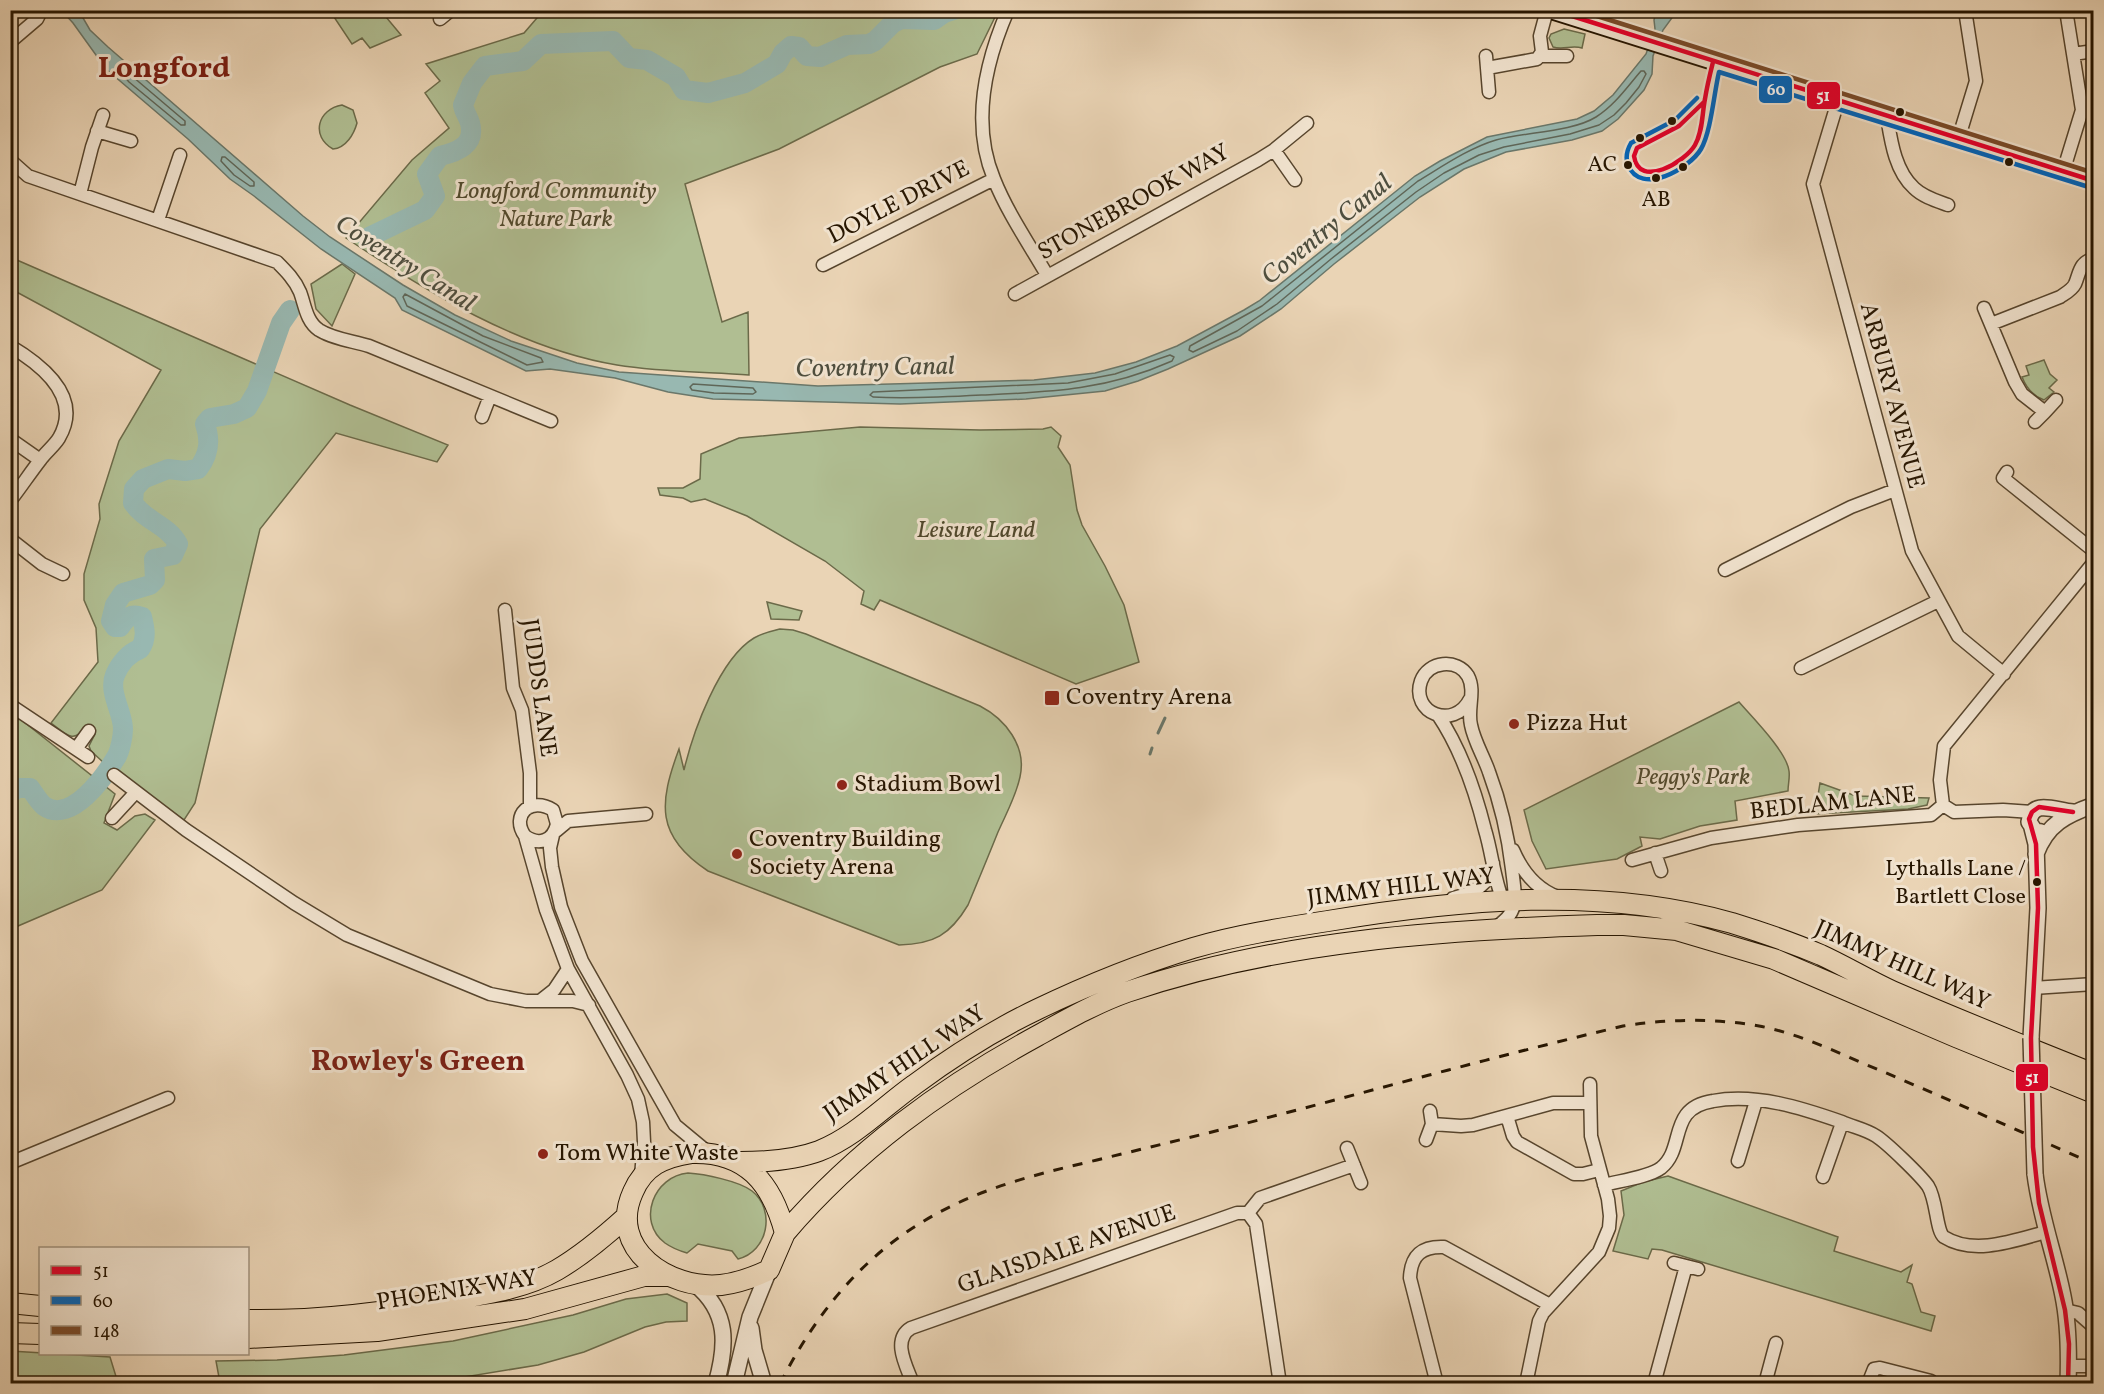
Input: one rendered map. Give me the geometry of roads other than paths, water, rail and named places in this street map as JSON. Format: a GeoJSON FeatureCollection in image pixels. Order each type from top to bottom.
{"type":"FeatureCollection","features":[{"type":"Feature","properties":{"kind":"highway","name":"JIMMY HILL WAY"},"geometry":{"type":"LineString","coordinates":[[785,1233],[827,1186],[881,1139],[924,1106],[971,1074],[1106,1000],[1185,974],[1286,953],[1424,935],[1485,931],[1511,912],[1572,900],[1654,906],[1732,923],[1819,955],[1911,999],[2094,1074]]}},
{"type":"Feature","properties":{"kind":"highway","name":"JIMMY HILL WAY"},"geometry":{"type":"LineString","coordinates":[[740,1162],[764,1161],[813,1153],[833,1144],[851,1134],[939,1067],[985,1038],[1025,1015],[1114,975],[1196,948],[1241,937],[1402,909],[1575,912],[1638,919],[1774,958],[1956,1037],[2094,1093]]}},
{"type":"Feature","properties":{"kind":"highway"},"geometry":{"type":"LineString","coordinates":[[690,1153],[710,1154],[740,1162],[764,1184],[775,1200],[785,1233],[769,1270],[748,1280],[721,1285],[695,1284],[671,1276],[648,1263],[632,1242],[626,1217],[628,1204],[641,1176],[658,1161],[672,1156],[690,1153]]}},
{"type":"Feature","properties":{"kind":"highway","name":"PHOENIX WAY"},"geometry":{"type":"LineString","coordinates":[[249,1320],[272,1321],[380,1312],[489,1294],[556,1271],[609,1233],[626,1217]]}},
{"type":"Feature","properties":{"kind":"highway","name":"PHOENIX WAY"},"geometry":{"type":"LineString","coordinates":[[249,1338],[377,1331],[525,1309],[644,1276],[671,1276]]}},
{"type":"Feature","properties":{"kind":"highway"},"geometry":{"type":"LineString","coordinates":[[10,1303],[39,1306]]}},
{"type":"Feature","properties":{"kind":"highway"},"geometry":{"type":"LineString","coordinates":[[10,1314],[39,1315]]}},
{"type":"Feature","properties":{"kind":"highway"},"geometry":{"type":"LineString","coordinates":[[10,1333],[39,1334]]}},
{"type":"Feature","properties":{"kind":"main road"},"geometry":{"type":"LineString","coordinates":[[1549,10],[2094,182]]}},
{"type":"Feature","properties":{"kind":"street"},"geometry":{"type":"LineString","coordinates":[[10,42],[37,19],[39,10]]}},
{"type":"Feature","properties":{"kind":"street"},"geometry":{"type":"LineString","coordinates":[[440,19],[451,10]]}},
{"type":"Feature","properties":{"kind":"street"},"geometry":{"type":"LineString","coordinates":[[1008,10],[990,60],[983,97],[984,141],[994,179],[1047,275]]}},
{"type":"Feature","properties":{"kind":"street"},"geometry":{"type":"LineString","coordinates":[[1540,56],[1540,36],[1549,10]]}},
{"type":"Feature","properties":{"kind":"street"},"geometry":{"type":"LineString","coordinates":[[1958,140],[1976,81],[1965,10]]}},
{"type":"Feature","properties":{"kind":"street"},"geometry":{"type":"LineString","coordinates":[[2063,172],[2082,110],[2066,10]]}},
{"type":"Feature","properties":{"kind":"street"},"geometry":{"type":"LineString","coordinates":[[2073,54],[2094,51]]}},
{"type":"Feature","properties":{"kind":"street"},"geometry":{"type":"LineString","coordinates":[[1489,92],[1486,62],[1534,61],[1540,56],[1567,56]]}},
{"type":"Feature","properties":{"kind":"street","name":"ARBURY AVENUE"},"geometry":{"type":"LineString","coordinates":[[1838,101],[1813,184],[1912,551],[1958,636],[2004,674]]}},
{"type":"Feature","properties":{"kind":"street"},"geometry":{"type":"LineString","coordinates":[[80,194],[103,115]]}},
{"type":"Feature","properties":{"kind":"street"},"geometry":{"type":"LineString","coordinates":[[1887,117],[1894,151],[1902,173],[1914,188],[1948,205]]}},
{"type":"Feature","properties":{"kind":"street","name":"STONEBROOK WAY"},"geometry":{"type":"LineString","coordinates":[[1015,294],[1274,150],[1308,123]]}},
{"type":"Feature","properties":{"kind":"street"},"geometry":{"type":"LineString","coordinates":[[97,130],[131,141]]}},
{"type":"Feature","properties":{"kind":"street"},"geometry":{"type":"LineString","coordinates":[[1274,150],[1295,180]]}},
{"type":"Feature","properties":{"kind":"street"},"geometry":{"type":"LineString","coordinates":[[158,220],[180,155]]}},
{"type":"Feature","properties":{"kind":"street"},"geometry":{"type":"LineString","coordinates":[[10,160],[28,176],[277,262],[289,274],[300,291],[311,322],[320,331],[369,346],[551,421]]}},
{"type":"Feature","properties":{"kind":"street","name":"DOYLE DRIVE"},"geometry":{"type":"LineString","coordinates":[[823,265],[994,179]]}},
{"type":"Feature","properties":{"kind":"street"},"geometry":{"type":"LineString","coordinates":[[1991,324],[2070,291],[2079,268],[2086,260],[2094,258]]}},
{"type":"Feature","properties":{"kind":"street"},"geometry":{"type":"LineString","coordinates":[[1984,308],[2022,394],[2045,412]]}},
{"type":"Feature","properties":{"kind":"street"},"geometry":{"type":"LineString","coordinates":[[10,346],[45,371],[55,382],[64,398],[66,417],[58,439],[10,501]]}},
{"type":"Feature","properties":{"kind":"street"},"geometry":{"type":"LineString","coordinates":[[482,417],[490,396]]}},
{"type":"Feature","properties":{"kind":"street"},"geometry":{"type":"LineString","coordinates":[[2035,422],[2056,400]]}},
{"type":"Feature","properties":{"kind":"street"},"geometry":{"type":"LineString","coordinates":[[10,439],[40,460]]}},
{"type":"Feature","properties":{"kind":"street"},"geometry":{"type":"LineString","coordinates":[[2003,477],[2094,551]]}},
{"type":"Feature","properties":{"kind":"street"},"geometry":{"type":"LineString","coordinates":[[1725,570],[1851,507],[1895,490]]}},
{"type":"Feature","properties":{"kind":"street"},"geometry":{"type":"LineString","coordinates":[[10,539],[42,564],[63,574]]}},
{"type":"Feature","properties":{"kind":"street"},"geometry":{"type":"LineString","coordinates":[[1943,805],[1940,780],[1944,746],[2094,561]]}},
{"type":"Feature","properties":{"kind":"street"},"geometry":{"type":"LineString","coordinates":[[1801,668],[1938,601]]}},
{"type":"Feature","properties":{"kind":"street","name":"JUDDS LANE"},"geometry":{"type":"LineString","coordinates":[[506,610],[513,688],[522,710],[530,773],[530,807]]}},
{"type":"Feature","properties":{"kind":"street"},"geometry":{"type":"LineString","coordinates":[[1511,912],[1493,862],[1471,782],[1450,734],[1438,715],[1424,705],[1419,692],[1423,676],[1435,666],[1450,664],[1465,673],[1471,685],[1470,725],[1497,794],[1509,838],[1526,874],[1546,892],[1572,900]]}},
{"type":"Feature","properties":{"kind":"street"},"geometry":{"type":"LineString","coordinates":[[1438,715],[1450,716],[1458,713],[1466,707],[1470,699]]}},
{"type":"Feature","properties":{"kind":"street"},"geometry":{"type":"LineString","coordinates":[[10,705],[88,757]]}},
{"type":"Feature","properties":{"kind":"street"},"geometry":{"type":"LineString","coordinates":[[76,749],[89,731]]}},
{"type":"Feature","properties":{"kind":"street","name":"JUDDS LANE"},"geometry":{"type":"LineString","coordinates":[[530,773],[549,808]]}},
{"type":"Feature","properties":{"kind":"street"},"geometry":{"type":"LineString","coordinates":[[114,775],[186,830],[294,903],[347,935],[490,994],[512,999],[573,1001],[589,1005]]}},
{"type":"Feature","properties":{"kind":"street"},"geometry":{"type":"LineString","coordinates":[[112,818],[136,792]]}},
{"type":"Feature","properties":{"kind":"street"},"geometry":{"type":"LineString","coordinates":[[606,817],[597,812],[568,814],[535,805],[522,814],[521,831],[536,842],[543,842],[568,821],[646,814]]}},
{"type":"Feature","properties":{"kind":"street","name":"BEDLAM LANE"},"geometry":{"type":"LineString","coordinates":[[1632,860],[1711,838],[1798,825],[1923,816],[1936,812],[1943,805],[1954,812],[2012,811],[2031,821]]}},
{"type":"Feature","properties":{"kind":"street"},"geometry":{"type":"LineString","coordinates":[[2036,854],[2043,837],[2061,819],[2094,805]]}},
{"type":"Feature","properties":{"kind":"street"},"geometry":{"type":"LineString","coordinates":[[2068,1383],[2065,1310],[2039,1203],[2036,1174],[2031,1038],[2037,926],[2036,854],[2031,821],[2038,807],[2073,812]]}},
{"type":"Feature","properties":{"kind":"street"},"geometry":{"type":"LineString","coordinates":[[2047,807],[2055,816],[2051,829]]}},
{"type":"Feature","properties":{"kind":"street"},"geometry":{"type":"LineString","coordinates":[[549,808],[557,818],[550,848],[561,907],[582,961],[675,1125],[710,1154]]}},
{"type":"Feature","properties":{"kind":"street"},"geometry":{"type":"LineString","coordinates":[[2031,821],[2039,832],[2051,829]]}},
{"type":"Feature","properties":{"kind":"street"},"geometry":{"type":"LineString","coordinates":[[525,836],[546,910],[568,969],[638,1098],[644,1142],[641,1176]]}},
{"type":"Feature","properties":{"kind":"street"},"geometry":{"type":"LineString","coordinates":[[1509,838],[1511,912]]}},
{"type":"Feature","properties":{"kind":"street"},"geometry":{"type":"LineString","coordinates":[[1655,853],[1661,871]]}},
{"type":"Feature","properties":{"kind":"street"},"geometry":{"type":"LineString","coordinates":[[1402,909],[1475,891],[1488,879],[1493,862]]}},
{"type":"Feature","properties":{"kind":"street"},"geometry":{"type":"LineString","coordinates":[[540,1001],[554,990],[568,969]]}},
{"type":"Feature","properties":{"kind":"street"},"geometry":{"type":"LineString","coordinates":[[2033,988],[2094,984]]}},
{"type":"Feature","properties":{"kind":"street"},"geometry":{"type":"LineString","coordinates":[[1526,1383],[1539,1321],[1550,1305],[1599,1252],[1609,1228],[1610,1216],[1604,1185],[1592,1144],[1590,1084]]}},
{"type":"Feature","properties":{"kind":"street"},"geometry":{"type":"LineString","coordinates":[[10,1163],[168,1098]]}},
{"type":"Feature","properties":{"kind":"street"},"geometry":{"type":"LineString","coordinates":[[1604,1185],[1662,1167],[1668,1160],[1683,1118],[1694,1107],[1706,1102],[1721,1100],[1756,1101],[1811,1111],[1875,1135],[1926,1183],[1935,1199],[1940,1232],[1945,1237],[1961,1243],[1986,1245],[2046,1232]]}},
{"type":"Feature","properties":{"kind":"street"},"geometry":{"type":"LineString","coordinates":[[1738,1161],[1756,1101]]}},
{"type":"Feature","properties":{"kind":"street"},"geometry":{"type":"LineString","coordinates":[[1432,1124],[1461,1126],[1553,1103],[1589,1103]]}},
{"type":"Feature","properties":{"kind":"street"},"geometry":{"type":"LineString","coordinates":[[1426,1140],[1432,1124],[1430,1111]]}},
{"type":"Feature","properties":{"kind":"street"},"geometry":{"type":"LineString","coordinates":[[1507,1116],[1512,1136],[1523,1146],[1574,1174],[1599,1170]]}},
{"type":"Feature","properties":{"kind":"street"},"geometry":{"type":"LineString","coordinates":[[1823,1177],[1842,1123]]}},
{"type":"Feature","properties":{"kind":"street"},"geometry":{"type":"LineString","coordinates":[[1347,1148],[1361,1183]]}},
{"type":"Feature","properties":{"kind":"street"},"geometry":{"type":"LineString","coordinates":[[1280,1383],[1256,1224],[1248,1213],[1260,1198],[1354,1165]]}},
{"type":"Feature","properties":{"kind":"street","name":"GLAISDALE AVENUE"},"geometry":{"type":"LineString","coordinates":[[913,1383],[900,1347],[906,1331],[1237,1213],[1248,1213]]}},
{"type":"Feature","properties":{"kind":"street"},"geometry":{"type":"LineString","coordinates":[[1437,1383],[1410,1278],[1411,1268],[1422,1250],[1428,1247],[1444,1247],[1550,1305]]}},
{"type":"Feature","properties":{"kind":"street"},"geometry":{"type":"LineString","coordinates":[[1654,1383],[1686,1266]]}},
{"type":"Feature","properties":{"kind":"street"},"geometry":{"type":"LineString","coordinates":[[734,1383],[750,1317],[769,1270]]}},
{"type":"Feature","properties":{"kind":"street"},"geometry":{"type":"LineString","coordinates":[[695,1284],[718,1313],[725,1340],[739,1362],[763,1381]]}},
{"type":"Feature","properties":{"kind":"street"},"geometry":{"type":"LineString","coordinates":[[2065,1310],[2078,1313],[2094,1327]]}},
{"type":"Feature","properties":{"kind":"street"},"geometry":{"type":"LineString","coordinates":[[750,1317],[754,1350],[763,1381]]}},
{"type":"Feature","properties":{"kind":"street"},"geometry":{"type":"LineString","coordinates":[[716,1383],[725,1340]]}},
{"type":"Feature","properties":{"kind":"street"},"geometry":{"type":"LineString","coordinates":[[1765,1383],[1776,1343]]}},
{"type":"Feature","properties":{"kind":"street"},"geometry":{"type":"LineString","coordinates":[[2069,1366],[2094,1366]]}},
{"type":"Feature","properties":{"kind":"street"},"geometry":{"type":"LineString","coordinates":[[1868,1383],[1874,1369],[1880,1368],[1930,1381]]}},
{"type":"Feature","properties":{"kind":"water"},"geometry":{"type":"Polygon","coordinates":[[[62,11],[79,11],[90,30],[108,47],[330,237],[403,285],[455,315],[511,341],[577,363],[619,372],[818,386],[1034,380],[1095,373],[1136,362],[1177,346],[1259,301],[1415,176],[1440,161],[1487,137],[1577,119],[1594,111],[1613,95],[1646,54],[1655,29],[1656,11],[1677,11],[1663,30],[1653,56],[1652,74],[1644,90],[1618,119],[1602,131],[1572,140],[1506,152],[1464,169],[1420,197],[1281,309],[1240,336],[1168,369],[1105,391],[1026,399],[900,404],[713,399],[668,392],[615,378],[550,369],[526,371],[402,310],[395,298],[321,249],[230,179],[188,139],[106,69],[62,11]]]}},
{"type":"Feature","properties":{"kind":"waterway","name":"Coventry Canal"},"geometry":{"type":"LineString","coordinates":[[367,238],[425,210],[435,196],[427,174],[440,156],[459,150],[468,142],[471,131],[470,123],[463,105],[472,83],[485,66],[523,61],[541,44],[613,41],[629,58],[647,60],[676,77],[684,90],[708,93],[745,83],[777,64],[783,53],[791,46],[799,47],[807,56],[820,57],[847,45],[869,44],[901,19],[934,20],[954,10]]}},
{"type":"Feature","properties":{"kind":"waterway"},"geometry":{"type":"LineString","coordinates":[[10,794],[17,788],[30,788],[44,806],[54,810],[65,809],[76,804],[96,786],[117,756],[123,729],[113,682],[122,663],[140,649],[145,634],[142,617],[135,615],[120,627],[115,627],[111,621],[115,605],[123,593],[150,585],[155,580],[154,559],[173,555],[178,544],[168,532],[133,503],[134,489],[143,479],[168,469],[185,471],[198,469],[208,448],[205,424],[210,418],[234,414],[247,408],[257,391],[281,323],[290,310]]}},
{"type":"Feature","properties":{"kind":"waterway"},"geometry":{"type":"LineString","coordinates":[[1158,733],[1165,718]]}},
{"type":"Feature","properties":{"kind":"waterway"},"geometry":{"type":"LineString","coordinates":[[1150,754],[1152,748]]}},
{"type":"Feature","properties":{"kind":"railway"},"geometry":{"type":"LineString","coordinates":[[780,1384],[806,1337],[856,1274],[897,1239],[961,1201],[1005,1184],[1050,1171],[1208,1133],[1623,1026],[1657,1022],[1708,1021],[1742,1023],[1775,1030],[1838,1053],[2094,1164]]}},
{"type":"Feature","properties":{"kind":"place","name":"AC"},"geometry":{"type":"Point","coordinates":[1628,165]}},
{"type":"Feature","properties":{"kind":"place","name":"AB"},"geometry":{"type":"Point","coordinates":[1656,178]}},
{"type":"Feature","properties":{"kind":"place","name":"Coventry Arena"},"geometry":{"type":"Point","coordinates":[1052,698]}},
{"type":"Feature","properties":{"kind":"place","name":"Pizza Hut"},"geometry":{"type":"Point","coordinates":[1514,724]}},
{"type":"Feature","properties":{"kind":"place","name":"Stadium Bowl"},"geometry":{"type":"Point","coordinates":[842,785]}},
{"type":"Feature","properties":{"kind":"place","name":"Coventry Building Society Arena"},"geometry":{"type":"Point","coordinates":[737,854]}},
{"type":"Feature","properties":{"kind":"place","name":"Lythalls Lane / Bartlett Close"},"geometry":{"type":"Point","coordinates":[2037,882]}},
{"type":"Feature","properties":{"kind":"place","name":"Tom White Waste"},"geometry":{"type":"Point","coordinates":[543,1154]}},
{"type":"Feature","properties":{"kind":"district","name":"Longford"},"geometry":{"type":"Point","coordinates":[164,69]}},
{"type":"Feature","properties":{"kind":"district","name":"Rowley's Green"},"geometry":{"type":"Point","coordinates":[418,1062]}},
{"type":"Feature","properties":{"kind":"park label","name":"Longford Community Nature Park"},"geometry":{"type":"Point","coordinates":[556,206]}},
{"type":"Feature","properties":{"kind":"park label","name":"Leisure Land"},"geometry":{"type":"Point","coordinates":[976,531]}},
{"type":"Feature","properties":{"kind":"park label","name":"Peggy's Park"},"geometry":{"type":"Point","coordinates":[1693,778]}}]}
